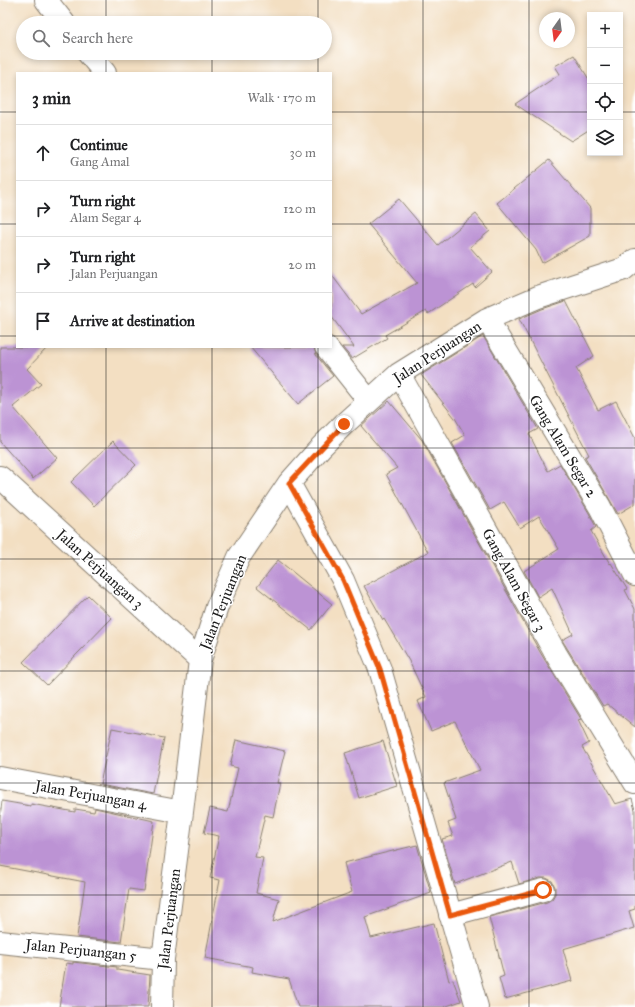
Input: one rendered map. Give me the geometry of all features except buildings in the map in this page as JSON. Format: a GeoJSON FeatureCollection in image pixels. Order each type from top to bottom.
{"type":"FeatureCollection","features":[{"type":"Feature","properties":{"kind":"street"},"geometry":{"type":"LineString","coordinates":[[46,0],[59,16]]}},
{"type":"Feature","properties":{"kind":"street"},"geometry":{"type":"LineString","coordinates":[[94,60],[104,72]]}},
{"type":"Feature","properties":{"kind":"street","name":"Jalan Perjuangan"},"geometry":{"type":"LineString","coordinates":[[162,1007],[162,959],[182,812],[200,660],[217,607],[239,557],[289,483],[321,447],[399,374],[487,319],[538,297],[631,268]]}},
{"type":"Feature","properties":{"kind":"street","name":"Gang Alam Segar 2"},"geometry":{"type":"LineString","coordinates":[[487,319],[600,507],[635,575]]}},
{"type":"Feature","properties":{"kind":"street"},"geometry":{"type":"LineString","coordinates":[[327,348],[369,401]]}},
{"type":"Feature","properties":{"kind":"street","name":"Gang Alam Segar 3"},"geometry":{"type":"LineString","coordinates":[[399,374],[556,654],[635,783]]}},
{"type":"Feature","properties":{"kind":"street","name":"Jalan Perjuangan 3"},"geometry":{"type":"LineString","coordinates":[[0,477],[200,660]]}},
{"type":"Feature","properties":{"kind":"street"},"geometry":{"type":"LineString","coordinates":[[289,483],[343,580],[380,669],[477,1007]]}},
{"type":"Feature","properties":{"kind":"street","name":"Jalan Perjuangan 4"},"geometry":{"type":"LineString","coordinates":[[0,778],[182,812]]}},
{"type":"Feature","properties":{"kind":"street"},"geometry":{"type":"LineString","coordinates":[[450,915],[543,890]]}},
{"type":"Feature","properties":{"kind":"street","name":"Jalan Perjuangan 5"},"geometry":{"type":"LineString","coordinates":[[0,942],[162,959]]}},
{"type":"Feature","properties":{"kind":"route"},"geometry":{"type":"LineString","coordinates":[[344,424],[289,483],[343,580],[380,669],[450,915],[543,890]]}}]}
